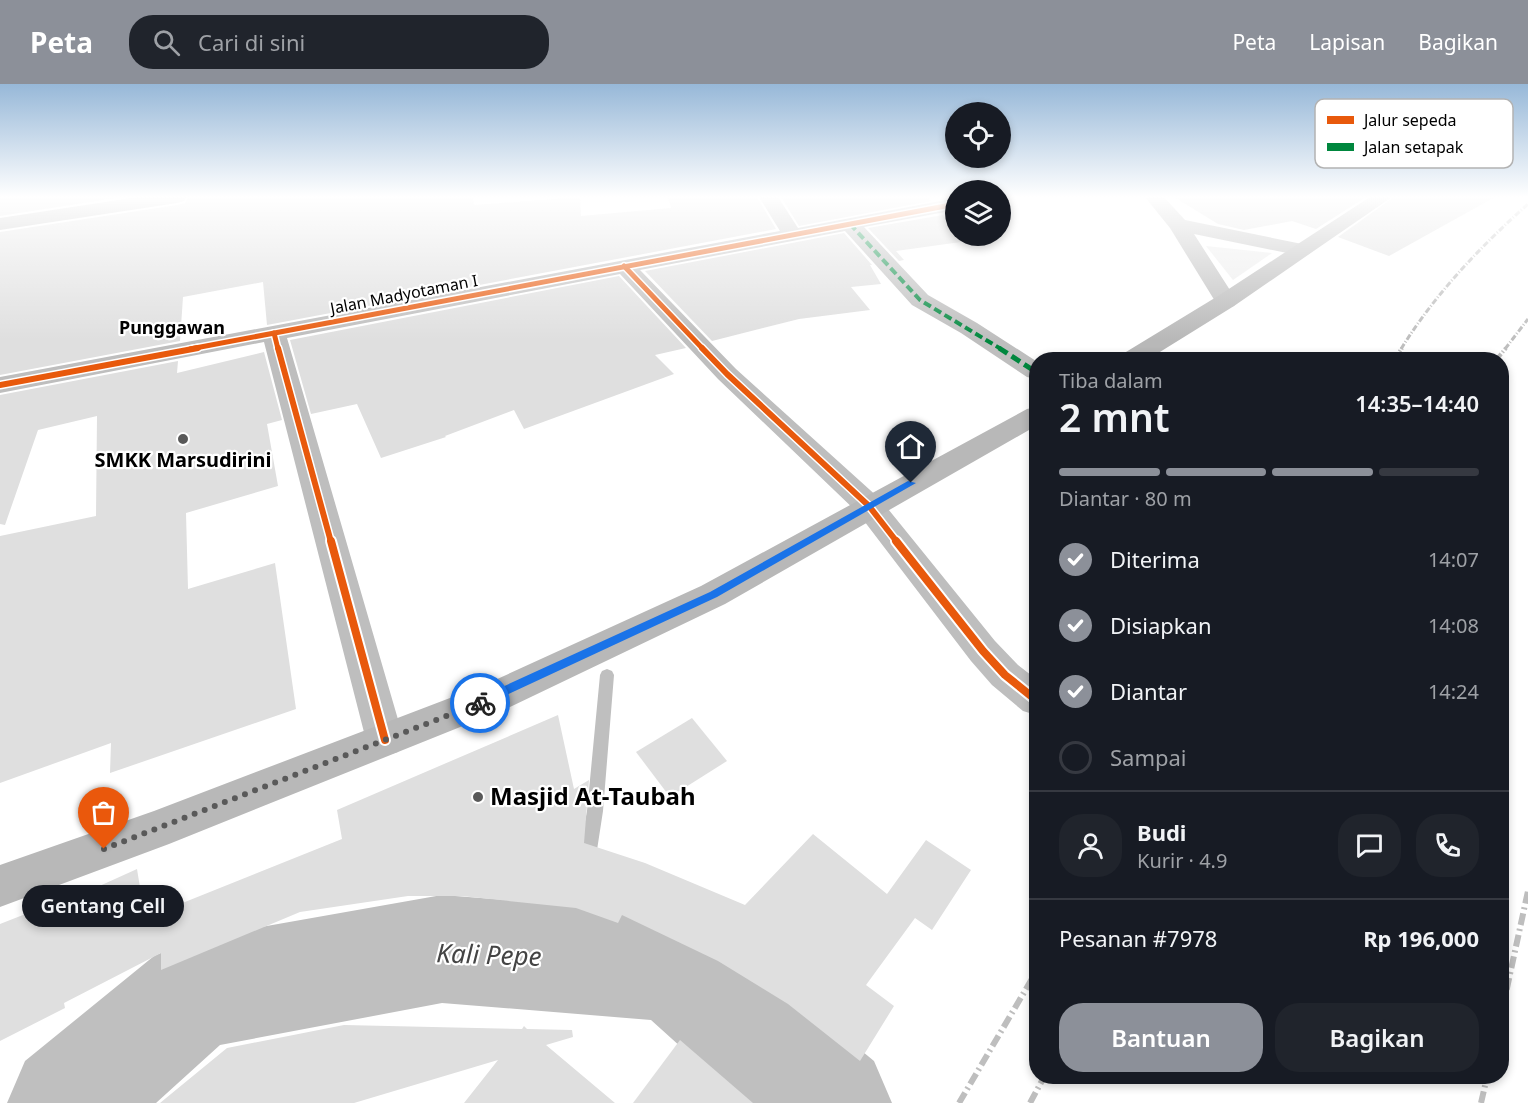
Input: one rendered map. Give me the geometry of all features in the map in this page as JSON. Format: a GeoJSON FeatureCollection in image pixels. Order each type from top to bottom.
{"type":"FeatureCollection","features":[{"type":"Feature","properties":{"kind":"main road"},"geometry":{"type":"LineString","coordinates":[[1143,352],[1226,301],[1310,245]]}},
{"type":"Feature","properties":{"kind":"main road"},"geometry":{"type":"LineString","coordinates":[[0,886],[154,830],[497,696],[713,595],[1029,419]]}},
{"type":"Feature","properties":{"kind":"street","name":"Jalan Madyotaman I"},"geometry":{"type":"LineString","coordinates":[[0,385],[737,245]]}},
{"type":"Feature","properties":{"kind":"street"},"geometry":{"type":"LineString","coordinates":[[869,245],[920,300],[969,328],[1029,367]]}},
{"type":"Feature","properties":{"kind":"street"},"geometry":{"type":"LineString","coordinates":[[1190,245],[1226,301]]}},
{"type":"Feature","properties":{"kind":"street"},"geometry":{"type":"LineString","coordinates":[[1275,245],[1302,250]]}},
{"type":"Feature","properties":{"kind":"street"},"geometry":{"type":"LineString","coordinates":[[624,266],[727,374],[869,506],[983,651],[1005,675],[1029,694]]}},
{"type":"Feature","properties":{"kind":"street"},"geometry":{"type":"LineString","coordinates":[[274,333],[385,740]]}},
{"type":"Feature","properties":{"kind":"shaded area"},"geometry":{"type":"Polygon","coordinates":[[[1206,246],[1272,253],[1233,280],[1206,246]]]}},
{"type":"Feature","properties":{"kind":"building"},"geometry":{"type":"Polygon","coordinates":[[[0,245],[694,245],[267,325],[263,282],[183,297],[180,341],[0,375],[0,245]]]}},
{"type":"Feature","properties":{"kind":"building"},"geometry":{"type":"Polygon","coordinates":[[[783,245],[854,245],[872,265],[870,265],[881,284],[851,287],[870,310],[799,319],[712,341],[645,271],[783,245]]]}},
{"type":"Feature","properties":{"kind":"building"},"geometry":{"type":"Polygon","coordinates":[[[884,245],[942,245],[896,251],[904,260],[899,261],[884,245]]]}},
{"type":"Feature","properties":{"kind":"building"},"geometry":{"type":"Polygon","coordinates":[[[1358,245],[1410,245],[1389,256],[1358,245]]]}},
{"type":"Feature","properties":{"kind":"building"},"geometry":{"type":"Polygon","coordinates":[[[619,276],[686,348],[655,355],[674,374],[524,429],[514,410],[446,437],[381,458],[357,404],[311,414],[290,340],[619,276]]]}},
{"type":"Feature","properties":{"kind":"building"},"geometry":{"type":"Polygon","coordinates":[[[264,352],[282,420],[267,424],[278,486],[186,513],[188,589],[275,563],[296,709],[110,773],[111,743],[0,783],[0,536],[96,516],[97,416],[38,430],[5,525],[0,524],[0,395],[178,361],[177,373],[264,352]]]}},
{"type":"Feature","properties":{"kind":"building"},"geometry":{"type":"Polygon","coordinates":[[[558,715],[574,789],[589,780],[584,843],[645,863],[745,905],[813,834],[887,894],[926,840],[971,870],[932,930],[915,918],[866,985],[894,1006],[860,1061],[788,1004],[718,961],[622,915],[618,923],[576,908],[461,896],[408,896],[300,912],[161,970],[161,953],[64,1003],[65,1008],[0,1041],[0,924],[84,891],[84,893],[137,869],[145,918],[342,839],[337,810],[558,715]]]}},
{"type":"Feature","properties":{"kind":"building"},"geometry":{"type":"Polygon","coordinates":[[[692,718],[727,761],[670,797],[636,752],[692,718]]]}},
{"type":"Feature","properties":{"kind":"building"},"geometry":{"type":"Polygon","coordinates":[[[344,1025],[522,1029],[524,1026],[527,1029],[572,1030],[573,1037],[546,1045],[615,1103],[464,1103],[498,1060],[354,1103],[160,1103],[227,1048],[344,1025]]]}},
{"type":"Feature","properties":{"kind":"building"},"geometry":{"type":"Polygon","coordinates":[[[680,1040],[753,1103],[633,1103],[680,1040]]]}},
{"type":"Feature","properties":{"kind":"waterway"},"geometry":{"type":"LineString","coordinates":[[586,863],[595,811],[607,675]]}},
{"type":"Feature","properties":{"kind":"waterway"},"geometry":{"type":"LineString","coordinates":[[550,957],[577,890]]}},
{"type":"Feature","properties":{"kind":"waterway","name":"Kali Pepe"},"geometry":{"type":"LineString","coordinates":[[67,1103],[193,995],[442,949],[674,967],[832,1103]]}},
{"type":"Feature","properties":{"kind":"railway"},"geometry":{"type":"LineString","coordinates":[[1401,349],[1443,290],[1486,245]]}},
{"type":"Feature","properties":{"kind":"railway"},"geometry":{"type":"LineString","coordinates":[[1505,349],[1528,319]]}},
{"type":"Feature","properties":{"kind":"railway"},"geometry":{"type":"LineString","coordinates":[[1399,352],[1402,348]]}},
{"type":"Feature","properties":{"kind":"railway"},"geometry":{"type":"LineString","coordinates":[[1503,352],[1506,348]]}},
{"type":"Feature","properties":{"kind":"railway"},"geometry":{"type":"LineString","coordinates":[[1509,979],[1528,891]]}},
{"type":"Feature","properties":{"kind":"railway"},"geometry":{"type":"LineString","coordinates":[[959,1103],[1029,984]]}},
{"type":"Feature","properties":{"kind":"railway"},"geometry":{"type":"LineString","coordinates":[[1030,1103],[1040,1084]]}},
{"type":"Feature","properties":{"kind":"railway"},"geometry":{"type":"LineString","coordinates":[[1481,1103],[1485,1084]]}},
{"type":"Feature","properties":{"kind":"marked path"},"geometry":{"type":"LineString","coordinates":[[869,245],[920,300],[969,328],[1029,367]]}},
{"type":"Feature","properties":{"kind":"cycle path"},"geometry":{"type":"LineString","coordinates":[[0,385],[742,245]]}},
{"type":"Feature","properties":{"kind":"cycle path"},"geometry":{"type":"LineString","coordinates":[[624,266],[727,374],[869,506],[983,651],[1005,675],[1029,694]]}},
{"type":"Feature","properties":{"kind":"cycle path"},"geometry":{"type":"LineString","coordinates":[[274,333],[385,740]]}},
{"type":"Feature","properties":{"kind":"way so far"},"geometry":{"type":"LineString","coordinates":[[104,849],[480,703]]}},
{"type":"Feature","properties":{"kind":"place","name":"SMKK Marsudirini"},"geometry":{"type":"Point","coordinates":[183,439]}},
{"type":"Feature","properties":{"kind":"place","name":"Masjid At-Taubah"},"geometry":{"type":"Point","coordinates":[478,797]}},
{"type":"Feature","properties":{"kind":"place","name":"Gentang Cell"},"geometry":{"type":"Point","coordinates":[104,849]}},
{"type":"Feature","properties":{"kind":"district","name":"Punggawan"},"geometry":{"type":"Point","coordinates":[172,328]}},
{"type":"Feature","properties":{"kind":"route"},"geometry":{"type":"LineString","coordinates":[[480,703],[713,595],[911,483]]}}]}
